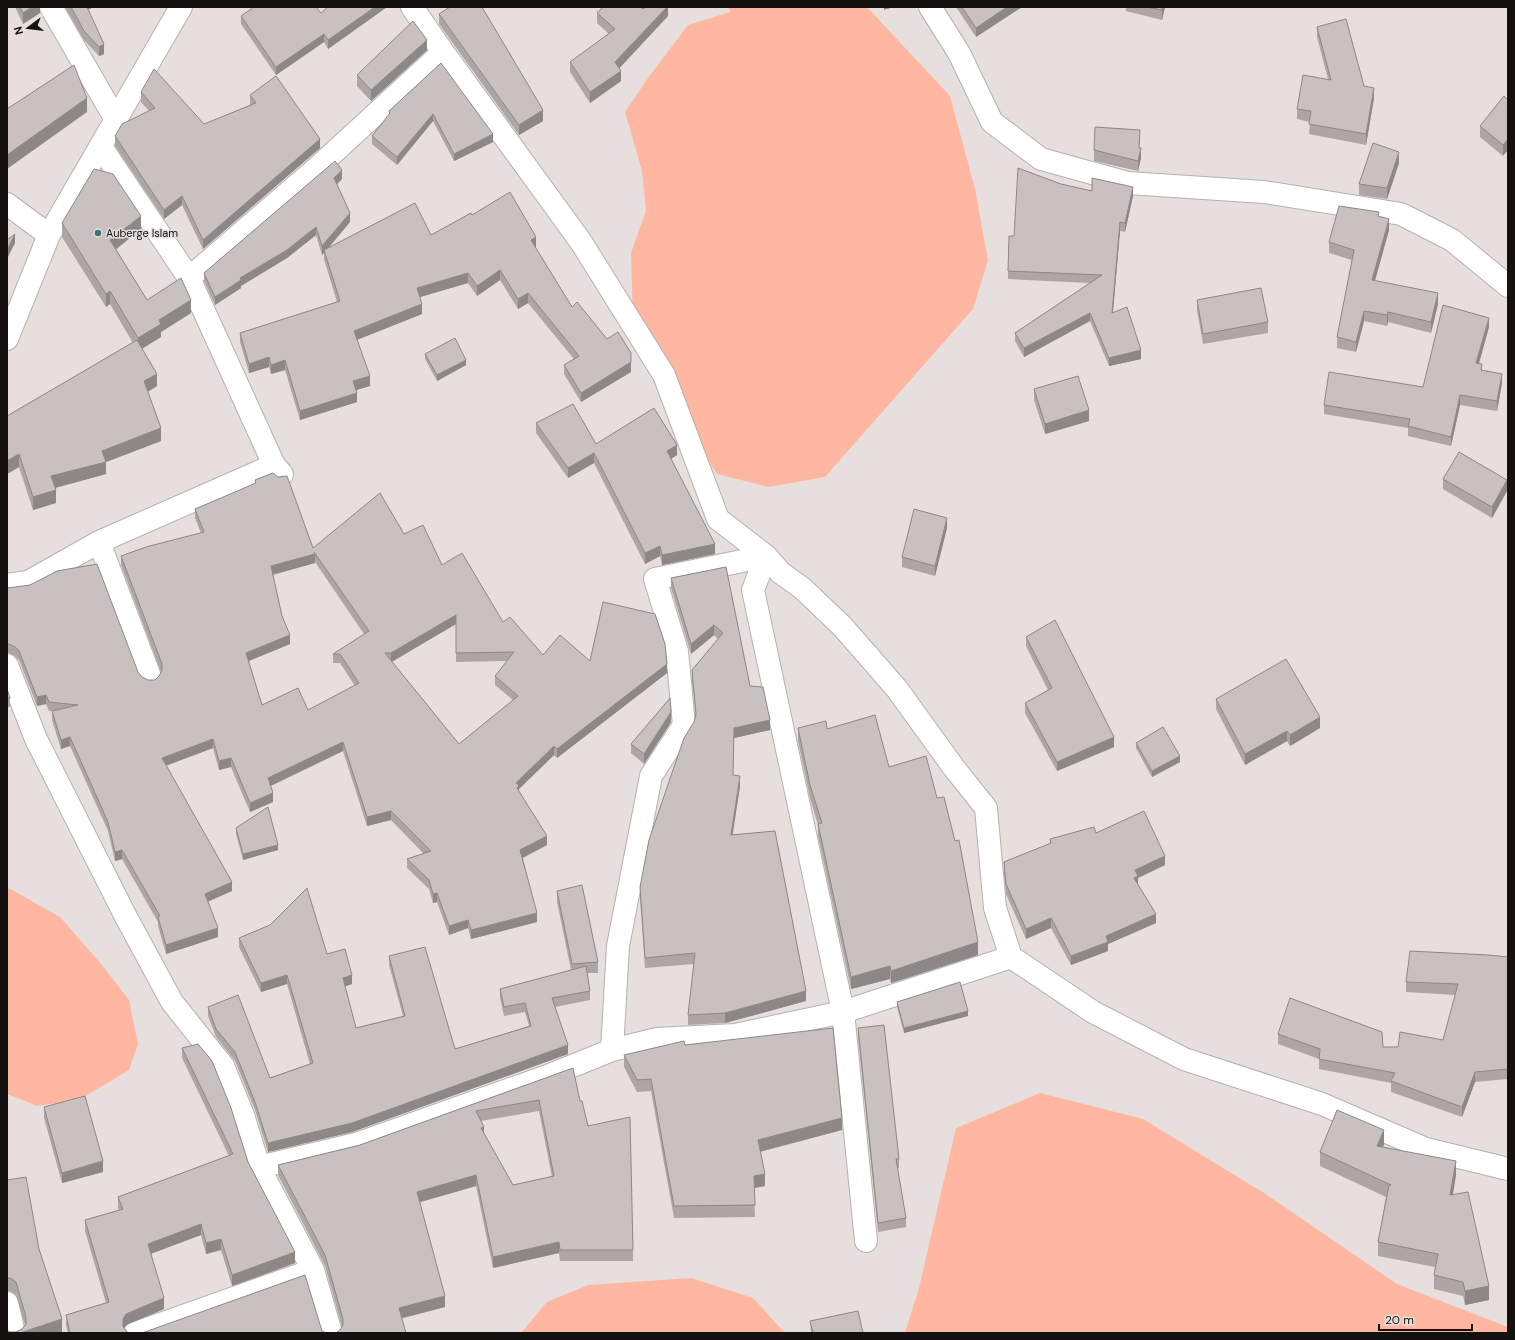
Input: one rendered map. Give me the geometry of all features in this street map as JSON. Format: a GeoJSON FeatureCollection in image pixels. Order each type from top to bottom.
{"type":"FeatureCollection","features":[{"type":"Feature","properties":{"kind":"street"},"geometry":{"type":"LineString","coordinates":[[51,7],[116,120]]}},
{"type":"Feature","properties":{"kind":"street"},"geometry":{"type":"LineString","coordinates":[[7,339],[49,235],[182,7]]}},
{"type":"Feature","properties":{"kind":"street"},"geometry":{"type":"LineString","coordinates":[[412,7],[442,52],[581,242],[664,375],[718,519],[766,556],[781,573],[802,588],[847,631],[897,689],[954,768],[986,808],[995,908],[1011,957],[1093,1012],[1184,1059],[1322,1104],[1426,1148],[1508,1169]]}},
{"type":"Feature","properties":{"kind":"street"},"geometry":{"type":"LineString","coordinates":[[930,7],[959,53],[992,122],[1041,159],[1128,183],[1264,192],[1401,214],[1452,240],[1508,286]]}},
{"type":"Feature","properties":{"kind":"street"},"geometry":{"type":"LineString","coordinates":[[189,278],[325,161],[442,52]]}},
{"type":"Feature","properties":{"kind":"street"},"geometry":{"type":"LineString","coordinates":[[7,585],[28,582],[99,542],[278,470],[189,278],[101,147]]}},
{"type":"Feature","properties":{"kind":"street"},"geometry":{"type":"LineString","coordinates":[[7,204],[49,235]]}},
{"type":"Feature","properties":{"kind":"street"},"geometry":{"type":"LineString","coordinates":[[99,542],[150,677]]}},
{"type":"Feature","properties":{"kind":"street"},"geometry":{"type":"LineString","coordinates":[[766,556],[754,590],[843,1012],[866,1241]]}},
{"type":"Feature","properties":{"kind":"street"},"geometry":{"type":"LineString","coordinates":[[612,1050],[618,946],[651,776],[684,725],[677,651],[655,579],[766,556]]}},
{"type":"Feature","properties":{"kind":"street"},"geometry":{"type":"LineString","coordinates":[[7,665],[36,739],[126,917],[172,1002],[223,1066],[243,1115],[259,1167],[313,1270],[331,1333]]}},
{"type":"Feature","properties":{"kind":"street"},"geometry":{"type":"LineString","coordinates":[[259,1167],[356,1144],[612,1050],[657,1039],[735,1035],[843,1012],[1011,957]]}},
{"type":"Feature","properties":{"kind":"street"},"geometry":{"type":"LineString","coordinates":[[135,1333],[313,1270]]}},
{"type":"Feature","properties":{"kind":"street"},"geometry":{"type":"LineString","coordinates":[[7,1303],[14,1333]]}},
{"type":"Feature","properties":{"kind":"shaded area"},"geometry":{"type":"Polygon","coordinates":[[[728,7],[867,7],[950,96],[975,189],[988,260],[973,309],[825,477],[769,487],[717,474],[661,387],[633,320],[631,253],[646,211],[642,171],[625,112],[648,78],[688,25],[730,12],[728,7]]]}},
{"type":"Feature","properties":{"kind":"shaded area"},"geometry":{"type":"Polygon","coordinates":[[[7,887],[60,917],[102,965],[129,1000],[138,1044],[129,1070],[79,1100],[37,1106],[7,1094],[7,887]]]}},
{"type":"Feature","properties":{"kind":"shaded area"},"geometry":{"type":"Polygon","coordinates":[[[1040,1093],[1143,1119],[1264,1193],[1397,1284],[1508,1327],[1508,1333],[905,1333],[919,1288],[956,1128],[1040,1093]]]}},
{"type":"Feature","properties":{"kind":"shaded area"},"geometry":{"type":"Polygon","coordinates":[[[691,1278],[753,1298],[785,1333],[521,1333],[547,1302],[588,1285],[691,1278]]]}},
{"type":"Feature","properties":{"kind":"building"},"geometry":{"type":"Polygon","coordinates":[[[20,7],[32,7],[23,13],[20,7]]]}},
{"type":"Feature","properties":{"kind":"building"},"geometry":{"type":"Polygon","coordinates":[[[71,7],[87,7],[104,44],[99,47],[84,31],[71,7]]]}},
{"type":"Feature","properties":{"kind":"building"},"geometry":{"type":"Polygon","coordinates":[[[254,7],[316,7],[321,13],[328,7],[375,7],[328,40],[324,34],[276,67],[241,16],[254,7]]]}},
{"type":"Feature","properties":{"kind":"building"},"geometry":{"type":"Polygon","coordinates":[[[450,7],[482,7],[543,110],[519,125],[439,14],[450,7]]]}},
{"type":"Feature","properties":{"kind":"building"},"geometry":{"type":"Polygon","coordinates":[[[603,7],[641,7],[643,9],[646,7],[667,7],[615,62],[621,71],[590,92],[570,62],[615,29],[597,13],[603,7]]]}},
{"type":"Feature","properties":{"kind":"building"},"geometry":{"type":"Polygon","coordinates":[[[962,7],[1007,7],[976,28],[962,7]]]}},
{"type":"Feature","properties":{"kind":"building"},"geometry":{"type":"Polygon","coordinates":[[[1147,7],[1162,7],[1162,10],[1147,7]]]}},
{"type":"Feature","properties":{"kind":"building"},"geometry":{"type":"Polygon","coordinates":[[[1346,19],[1364,86],[1374,88],[1366,134],[1309,124],[1311,111],[1297,109],[1303,75],[1331,80],[1317,27],[1346,19]]]}},
{"type":"Feature","properties":{"kind":"building"},"geometry":{"type":"Polygon","coordinates":[[[413,21],[427,40],[371,90],[357,75],[413,21]]]}},
{"type":"Feature","properties":{"kind":"building"},"geometry":{"type":"Polygon","coordinates":[[[441,63],[493,134],[454,154],[433,114],[397,157],[372,136],[390,113],[389,111],[441,63]]]}},
{"type":"Feature","properties":{"kind":"building"},"geometry":{"type":"Polygon","coordinates":[[[74,65],[87,98],[7,155],[7,109],[74,65]]]}},
{"type":"Feature","properties":{"kind":"building"},"geometry":{"type":"Polygon","coordinates":[[[154,69],[204,124],[256,103],[250,95],[276,76],[320,139],[203,240],[182,196],[164,210],[115,136],[122,124],[155,108],[141,92],[154,69]]]}},
{"type":"Feature","properties":{"kind":"building"},"geometry":{"type":"Polygon","coordinates":[[[1504,96],[1508,100],[1508,139],[1503,145],[1480,126],[1504,96]]]}},
{"type":"Feature","properties":{"kind":"building"},"geometry":{"type":"Polygon","coordinates":[[[1095,127],[1140,130],[1139,148],[1141,148],[1138,161],[1094,150],[1095,127]]]}},
{"type":"Feature","properties":{"kind":"building"},"geometry":{"type":"Polygon","coordinates":[[[1373,143],[1399,152],[1387,188],[1359,184],[1373,143]]]}},
{"type":"Feature","properties":{"kind":"building"},"geometry":{"type":"Polygon","coordinates":[[[335,161],[342,170],[334,178],[350,213],[322,246],[316,227],[287,250],[240,278],[241,280],[215,297],[204,273],[335,161]]]}},
{"type":"Feature","properties":{"kind":"building"},"geometry":{"type":"Polygon","coordinates":[[[1018,168],[1061,184],[1092,191],[1092,178],[1133,187],[1125,223],[1120,222],[1112,313],[1127,307],[1141,350],[1109,358],[1090,313],[1024,348],[1015,333],[1102,275],[1008,271],[1009,236],[1014,236],[1018,168]]]}},
{"type":"Feature","properties":{"kind":"building"},"geometry":{"type":"Polygon","coordinates":[[[94,169],[113,174],[141,216],[110,240],[147,300],[181,278],[191,300],[159,320],[161,324],[138,338],[110,291],[106,294],[62,223],[94,169]]]}},
{"type":"Feature","properties":{"kind":"building"},"geometry":{"type":"Polygon","coordinates":[[[510,192],[536,237],[531,240],[572,307],[577,302],[607,339],[618,332],[631,353],[631,362],[581,393],[564,365],[579,356],[528,293],[518,299],[500,270],[477,286],[468,273],[417,288],[422,304],[354,331],[370,376],[353,381],[357,393],[300,411],[285,360],[271,365],[269,357],[249,364],[240,333],[340,301],[324,250],[415,203],[431,235],[471,213],[472,215],[510,192]]]}},
{"type":"Feature","properties":{"kind":"building"},"geometry":{"type":"Polygon","coordinates":[[[1339,206],[1379,212],[1378,216],[1389,219],[1372,280],[1438,293],[1431,322],[1388,312],[1387,315],[1364,311],[1356,342],[1337,337],[1354,250],[1329,242],[1339,206]]]}},
{"type":"Feature","properties":{"kind":"building"},"geometry":{"type":"Polygon","coordinates":[[[15,234],[7,250],[7,240],[15,234]]]}},
{"type":"Feature","properties":{"kind":"building"},"geometry":{"type":"Polygon","coordinates":[[[1261,288],[1268,322],[1203,334],[1197,300],[1261,288]]]}},
{"type":"Feature","properties":{"kind":"building"},"geometry":{"type":"Polygon","coordinates":[[[1443,305],[1489,318],[1476,363],[1482,364],[1481,370],[1502,374],[1497,401],[1460,395],[1451,437],[1408,426],[1410,419],[1324,405],[1329,372],[1423,387],[1443,305]]]}},
{"type":"Feature","properties":{"kind":"building"},"geometry":{"type":"Polygon","coordinates":[[[455,338],[466,360],[437,375],[425,354],[455,338]]]}},
{"type":"Feature","properties":{"kind":"building"},"geometry":{"type":"Polygon","coordinates":[[[137,340],[157,374],[144,381],[161,428],[102,451],[106,462],[51,476],[56,490],[33,497],[19,454],[7,461],[7,416],[137,340]]]}},
{"type":"Feature","properties":{"kind":"building"},"geometry":{"type":"Polygon","coordinates":[[[1078,376],[1089,410],[1045,424],[1034,389],[1078,376]]]}},
{"type":"Feature","properties":{"kind":"building"},"geometry":{"type":"Polygon","coordinates":[[[573,404],[596,444],[654,408],[677,445],[667,451],[715,544],[662,555],[660,546],[645,553],[594,453],[568,468],[536,423],[573,404]]]}},
{"type":"Feature","properties":{"kind":"building"},"geometry":{"type":"Polygon","coordinates":[[[1459,452],[1507,480],[1492,507],[1443,479],[1459,452]]]}},
{"type":"Feature","properties":{"kind":"building"},"geometry":{"type":"Polygon","coordinates":[[[273,473],[278,477],[287,476],[313,548],[380,493],[404,534],[423,525],[442,565],[462,553],[503,622],[510,617],[543,655],[560,635],[590,661],[603,602],[655,614],[665,644],[667,664],[557,749],[554,746],[516,783],[519,786],[517,788],[547,836],[520,850],[537,913],[471,930],[468,920],[449,926],[437,893],[433,894],[429,880],[407,859],[431,851],[391,811],[367,817],[343,742],[268,778],[273,793],[250,803],[231,758],[219,761],[213,739],[162,758],[232,882],[205,894],[218,928],[166,945],[158,917],[160,916],[122,850],[115,852],[108,822],[70,737],[61,740],[52,711],[78,705],[49,702],[46,695],[37,697],[19,651],[15,647],[7,644],[7,588],[30,585],[57,571],[97,564],[138,672],[142,677],[148,680],[155,680],[162,670],[162,664],[121,556],[146,547],[204,532],[195,509],[256,483],[255,480],[273,473]],[[314,552],[315,554],[271,566],[282,616],[290,635],[246,653],[262,705],[298,688],[308,710],[359,683],[340,654],[333,654],[369,631],[314,552]],[[456,615],[391,653],[385,653],[459,744],[518,696],[495,676],[514,652],[456,653],[456,615]]]}},
{"type":"Feature","properties":{"kind":"building"},"geometry":{"type":"Polygon","coordinates":[[[914,509],[947,518],[935,566],[902,557],[914,509]]]}},
{"type":"Feature","properties":{"kind":"building"},"geometry":{"type":"Polygon","coordinates":[[[726,567],[750,686],[763,687],[770,720],[734,728],[733,775],[740,776],[731,835],[775,831],[806,991],[725,1013],[688,1015],[695,953],[645,958],[640,887],[649,840],[684,738],[694,722],[696,714],[692,670],[723,633],[714,625],[691,644],[671,578],[726,567]]]}},
{"type":"Feature","properties":{"kind":"building"},"geometry":{"type":"Polygon","coordinates":[[[1055,620],[1114,737],[1057,762],[1025,703],[1052,688],[1026,637],[1055,620]]]}},
{"type":"Feature","properties":{"kind":"building"},"geometry":{"type":"Polygon","coordinates":[[[1286,659],[1320,717],[1290,735],[1287,731],[1245,754],[1216,699],[1286,659]]]}},
{"type":"Feature","properties":{"kind":"building"},"geometry":{"type":"Polygon","coordinates":[[[7,689],[10,698],[7,698],[7,689]]]}},
{"type":"Feature","properties":{"kind":"building"},"geometry":{"type":"Polygon","coordinates":[[[670,698],[671,712],[644,754],[631,744],[670,698]]]}},
{"type":"Feature","properties":{"kind":"building"},"geometry":{"type":"Polygon","coordinates":[[[875,715],[889,767],[926,756],[937,798],[944,797],[955,841],[959,840],[978,942],[891,971],[890,966],[851,977],[818,824],[822,823],[810,785],[798,728],[826,721],[827,729],[875,715]]]}},
{"type":"Feature","properties":{"kind":"building"},"geometry":{"type":"Polygon","coordinates":[[[1163,727],[1180,756],[1152,771],[1136,743],[1163,727]]]}},
{"type":"Feature","properties":{"kind":"building"},"geometry":{"type":"Polygon","coordinates":[[[268,807],[278,845],[243,854],[236,828],[268,807]]]}},
{"type":"Feature","properties":{"kind":"building"},"geometry":{"type":"Polygon","coordinates":[[[1144,811],[1165,856],[1135,870],[1138,876],[1134,878],[1156,914],[1106,936],[1108,942],[1071,956],[1051,918],[1026,929],[1006,884],[1004,862],[1051,843],[1050,839],[1094,827],[1096,833],[1144,811]]]}},
{"type":"Feature","properties":{"kind":"building"},"geometry":{"type":"Polygon","coordinates":[[[582,885],[598,962],[572,964],[557,891],[582,885]]]}},
{"type":"Feature","properties":{"kind":"building"},"geometry":{"type":"Polygon","coordinates":[[[307,888],[327,954],[345,949],[352,975],[343,978],[356,1028],[405,1016],[389,956],[425,947],[455,1049],[531,1026],[525,1003],[504,1007],[500,989],[586,966],[590,991],[552,998],[568,1045],[352,1123],[268,1143],[255,1102],[235,1052],[216,1029],[208,1007],[238,995],[270,1078],[313,1063],[287,975],[261,983],[239,938],[270,925],[307,888]]]}},
{"type":"Feature","properties":{"kind":"building"},"geometry":{"type":"Polygon","coordinates":[[[1410,951],[1508,957],[1508,1069],[1475,1072],[1462,1107],[1391,1081],[1395,1073],[1319,1059],[1320,1049],[1278,1034],[1290,998],[1382,1032],[1383,1047],[1398,1047],[1400,1032],[1443,1040],[1458,984],[1406,982],[1410,951]]]}},
{"type":"Feature","properties":{"kind":"building"},"geometry":{"type":"Polygon","coordinates":[[[960,982],[968,1011],[904,1028],[897,1002],[960,982]]]}},
{"type":"Feature","properties":{"kind":"building"},"geometry":{"type":"Polygon","coordinates":[[[884,1025],[899,1159],[896,1159],[906,1218],[878,1223],[858,1028],[884,1025]]]}},
{"type":"Feature","properties":{"kind":"building"},"geometry":{"type":"Polygon","coordinates":[[[833,1028],[842,1118],[758,1140],[765,1174],[754,1176],[755,1205],[674,1206],[651,1079],[637,1080],[624,1055],[684,1041],[685,1045],[833,1028]]]}},
{"type":"Feature","properties":{"kind":"building"},"geometry":{"type":"Polygon","coordinates":[[[198,1044],[212,1061],[231,1108],[248,1162],[295,1252],[232,1275],[221,1239],[206,1243],[201,1224],[148,1244],[164,1298],[126,1314],[123,1319],[123,1326],[127,1332],[130,1333],[70,1333],[66,1315],[109,1302],[85,1220],[123,1209],[118,1197],[233,1154],[182,1048],[198,1044]]]}},
{"type":"Feature","properties":{"kind":"building"},"geometry":{"type":"Polygon","coordinates":[[[573,1068],[580,1101],[582,1101],[588,1126],[630,1117],[633,1250],[560,1250],[559,1242],[493,1257],[476,1175],[417,1192],[445,1296],[399,1308],[406,1333],[336,1333],[343,1325],[343,1319],[325,1255],[278,1165],[360,1145],[573,1068]],[[539,1100],[476,1111],[484,1127],[481,1128],[513,1185],[554,1176],[539,1100]]]}},
{"type":"Feature","properties":{"kind":"building"},"geometry":{"type":"Polygon","coordinates":[[[85,1096],[103,1161],[62,1173],[44,1107],[85,1096]]]}},
{"type":"Feature","properties":{"kind":"building"},"geometry":{"type":"Polygon","coordinates":[[[1337,1110],[1384,1130],[1377,1146],[1456,1161],[1450,1195],[1468,1192],[1489,1286],[1465,1291],[1463,1282],[1434,1275],[1438,1254],[1378,1242],[1389,1185],[1391,1185],[1320,1152],[1337,1110]]]}},
{"type":"Feature","properties":{"kind":"building"},"geometry":{"type":"Polygon","coordinates":[[[26,1177],[39,1249],[62,1319],[20,1333],[7,1333],[7,1330],[10,1332],[16,1332],[22,1329],[26,1324],[26,1317],[16,1282],[10,1278],[7,1278],[7,1180],[26,1177]]]}},
{"type":"Feature","properties":{"kind":"building"},"geometry":{"type":"Polygon","coordinates":[[[305,1275],[322,1331],[326,1333],[142,1333],[305,1275]]]}},
{"type":"Feature","properties":{"kind":"building"},"geometry":{"type":"Polygon","coordinates":[[[858,1311],[863,1333],[813,1333],[810,1321],[858,1311]]]}},
{"type":"Feature","properties":{"kind":"place","name":"Auberge Islam"},"geometry":{"type":"Point","coordinates":[98,233]}}]}
